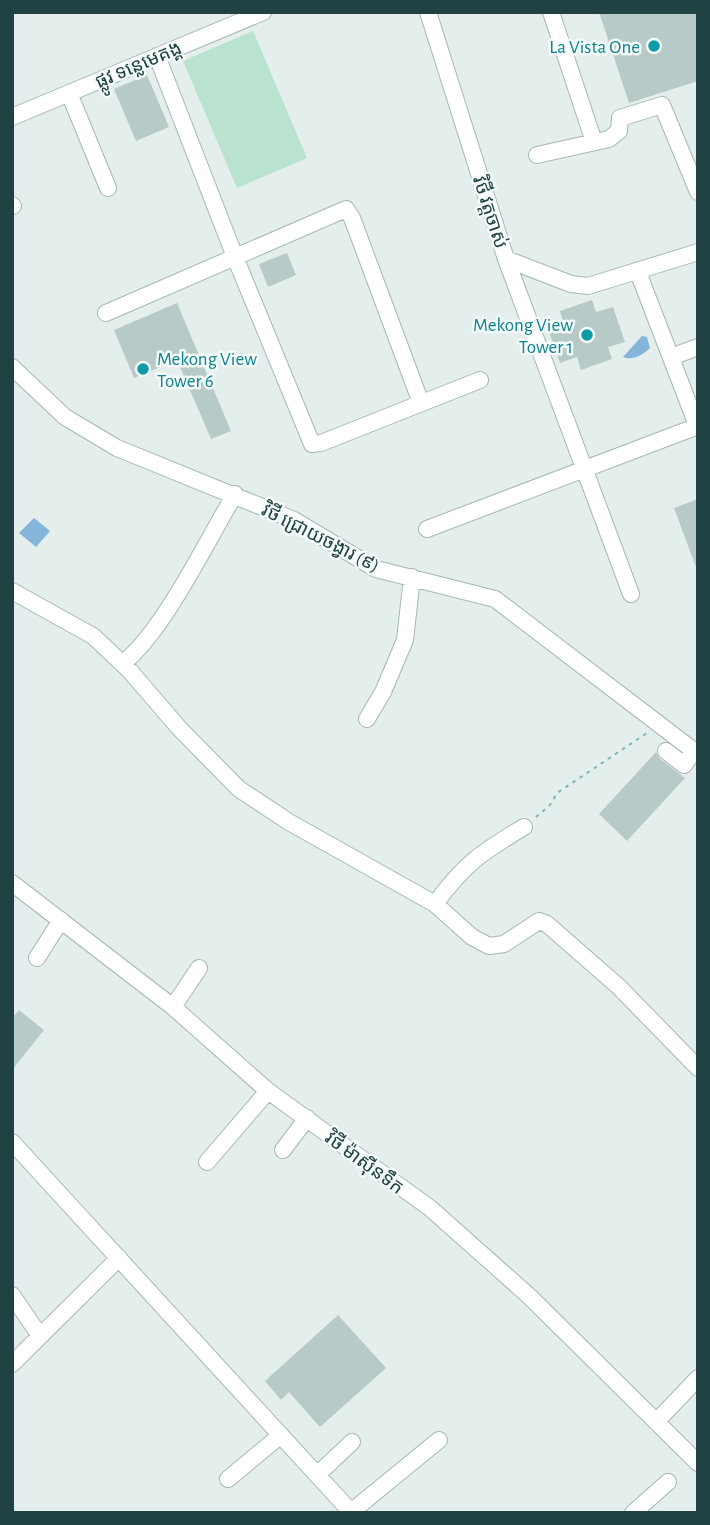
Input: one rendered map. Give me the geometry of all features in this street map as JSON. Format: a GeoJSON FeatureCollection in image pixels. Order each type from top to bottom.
{"type":"FeatureCollection","features":[{"type":"Feature","properties":{"kind":"street","name":"ផ្លូវ ទន្លេមេគង្គ"},"geometry":{"type":"LineString","coordinates":[[12,117],[263,12]]}},
{"type":"Feature","properties":{"kind":"street","name":"វិថី វត្តចាស់"},"geometry":{"type":"LineString","coordinates":[[428,12],[506,259],[571,284],[588,286],[698,252]]}},
{"type":"Feature","properties":{"kind":"street"},"geometry":{"type":"LineString","coordinates":[[551,12],[594,142]]}},
{"type":"Feature","properties":{"kind":"street"},"geometry":{"type":"LineString","coordinates":[[157,56],[235,257],[312,444],[321,443],[480,380]]}},
{"type":"Feature","properties":{"kind":"street"},"geometry":{"type":"LineString","coordinates":[[69,93],[108,188]]}},
{"type":"Feature","properties":{"kind":"street"},"geometry":{"type":"LineString","coordinates":[[537,155],[615,136],[621,118],[662,105],[698,192]]}},
{"type":"Feature","properties":{"kind":"street"},"geometry":{"type":"LineString","coordinates":[[106,313],[346,209],[352,218],[421,403]]}},
{"type":"Feature","properties":{"kind":"street"},"geometry":{"type":"LineString","coordinates":[[506,259],[631,594]]}},
{"type":"Feature","properties":{"kind":"street"},"geometry":{"type":"LineString","coordinates":[[427,529],[697,427],[638,272]]}},
{"type":"Feature","properties":{"kind":"street"},"geometry":{"type":"LineString","coordinates":[[671,357],[698,347]]}},
{"type":"Feature","properties":{"kind":"street","name":"វិថី ជ្រោយចង្វារ (៩)"},"geometry":{"type":"LineString","coordinates":[[12,367],[65,417],[117,448],[160,468],[235,494],[295,520],[370,566],[495,599],[696,752]]}},
{"type":"Feature","properties":{"kind":"street"},"geometry":{"type":"LineString","coordinates":[[123,663],[138,652],[161,618],[235,494]]}},
{"type":"Feature","properties":{"kind":"street"},"geometry":{"type":"LineString","coordinates":[[367,719],[383,692],[405,640],[412,577]]}},
{"type":"Feature","properties":{"kind":"street"},"geometry":{"type":"LineString","coordinates":[[12,591],[93,636],[123,663],[179,728],[239,789],[289,822],[435,904],[472,937],[489,946],[504,944],[539,921],[547,924],[619,987],[698,1068]]}},
{"type":"Feature","properties":{"kind":"street"},"geometry":{"type":"LineString","coordinates":[[678,738],[664,753],[684,765],[696,752]]}},
{"type":"Feature","properties":{"kind":"street"},"geometry":{"type":"LineString","coordinates":[[435,904],[458,872],[478,854],[524,827]]}},
{"type":"Feature","properties":{"kind":"street","name":"វិថី ម៉ាស៊ីនទឹក"},"geometry":{"type":"LineString","coordinates":[[12,883],[173,1007],[268,1091],[430,1208],[529,1296],[698,1464]]}},
{"type":"Feature","properties":{"kind":"street"},"geometry":{"type":"LineString","coordinates":[[37,958],[61,920]]}},
{"type":"Feature","properties":{"kind":"street"},"geometry":{"type":"LineString","coordinates":[[173,1007],[199,968]]}},
{"type":"Feature","properties":{"kind":"street"},"geometry":{"type":"LineString","coordinates":[[206,1162],[268,1091]]}},
{"type":"Feature","properties":{"kind":"street"},"geometry":{"type":"LineString","coordinates":[[283,1150],[307,1118]]}},
{"type":"Feature","properties":{"kind":"street"},"geometry":{"type":"LineString","coordinates":[[12,1142],[352,1512],[439,1440]]}},
{"type":"Feature","properties":{"kind":"street"},"geometry":{"type":"LineString","coordinates":[[12,1364],[119,1258]]}},
{"type":"Feature","properties":{"kind":"street"},"geometry":{"type":"LineString","coordinates":[[12,1295],[40,1336]]}},
{"type":"Feature","properties":{"kind":"street"},"geometry":{"type":"LineString","coordinates":[[656,1422],[698,1378]]}},
{"type":"Feature","properties":{"kind":"street"},"geometry":{"type":"LineString","coordinates":[[228,1479],[281,1436]]}},
{"type":"Feature","properties":{"kind":"street"},"geometry":{"type":"LineString","coordinates":[[317,1475],[352,1442]]}},
{"type":"Feature","properties":{"kind":"street"},"geometry":{"type":"LineString","coordinates":[[634,1513],[668,1482]]}},
{"type":"Feature","properties":{"kind":"path"},"geometry":{"type":"LineString","coordinates":[[524,827],[550,805],[556,793],[607,757],[661,725]]}},
{"type":"Feature","properties":{"kind":"green space"},"geometry":{"type":"Polygon","coordinates":[[[253,31],[307,158],[237,188],[183,61],[253,31]]]}},
{"type":"Feature","properties":{"kind":"water"},"geometry":{"type":"Polygon","coordinates":[[[642,336],[647,337],[650,348],[637,357],[623,357],[642,336]]]}},
{"type":"Feature","properties":{"kind":"water"},"geometry":{"type":"Polygon","coordinates":[[[34,518],[50,531],[36,547],[19,533],[34,518]]]}},
{"type":"Feature","properties":{"kind":"building","name":"La Vista One"},"geometry":{"type":"Polygon","coordinates":[[[599,12],[698,12],[698,81],[629,103],[599,12]]]}},
{"type":"Feature","properties":{"kind":"building"},"geometry":{"type":"Polygon","coordinates":[[[147,75],[169,127],[136,141],[114,89],[147,75]]]}},
{"type":"Feature","properties":{"kind":"building"},"geometry":{"type":"Polygon","coordinates":[[[287,253],[296,275],[268,287],[259,264],[287,253]]]}},
{"type":"Feature","properties":{"kind":"building","name":"Mekong View Tower 1"},"geometry":{"type":"Polygon","coordinates":[[[592,300],[596,312],[613,307],[625,342],[608,347],[612,359],[581,370],[577,357],[560,363],[548,329],[564,324],[560,311],[592,300]]]}},
{"type":"Feature","properties":{"kind":"building","name":"Mekong View Tower 6"},"geometry":{"type":"Polygon","coordinates":[[[177,303],[231,431],[211,439],[177,360],[134,378],[114,330],[177,303]]]}},
{"type":"Feature","properties":{"kind":"building"},"geometry":{"type":"Polygon","coordinates":[[[698,499],[698,570],[697,570],[674,508],[698,499]]]}},
{"type":"Feature","properties":{"kind":"building"},"geometry":{"type":"Polygon","coordinates":[[[656,752],[660,759],[685,778],[627,841],[599,814],[656,752]]]}},
{"type":"Feature","properties":{"kind":"building"},"geometry":{"type":"Polygon","coordinates":[[[19,1010],[44,1030],[12,1070],[12,1018],[19,1010]]]}},
{"type":"Feature","properties":{"kind":"building"},"geometry":{"type":"Polygon","coordinates":[[[338,1315],[386,1368],[320,1427],[289,1392],[281,1400],[265,1381],[338,1315]]]}},
{"type":"Feature","properties":{"kind":"place","name":"La Vista One"},"geometry":{"type":"Point","coordinates":[654,46]}},
{"type":"Feature","properties":{"kind":"place","name":"Mekong View Tower 1"},"geometry":{"type":"Point","coordinates":[587,335]}},
{"type":"Feature","properties":{"kind":"place","name":"Mekong View Tower 6"},"geometry":{"type":"Point","coordinates":[143,369]}}]}
